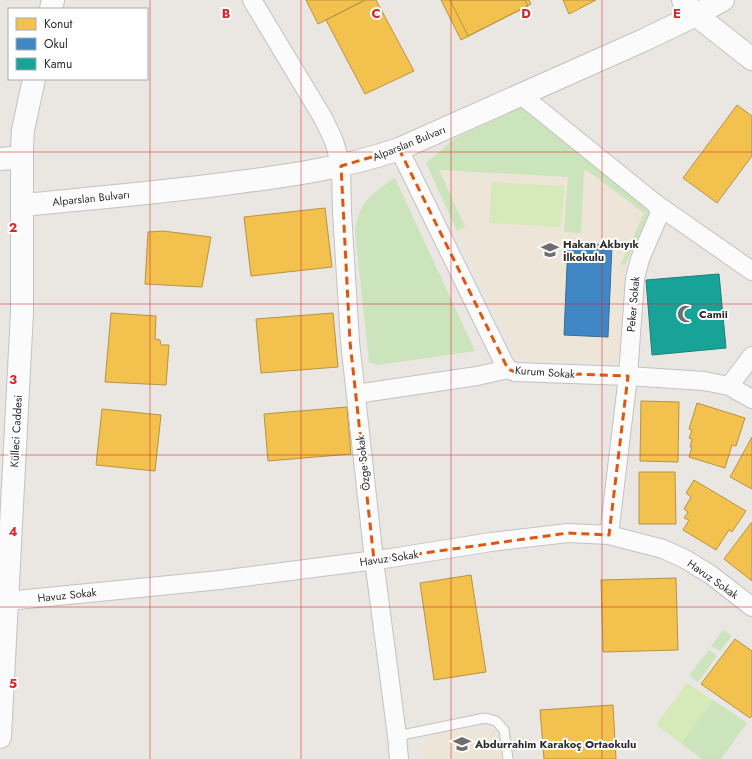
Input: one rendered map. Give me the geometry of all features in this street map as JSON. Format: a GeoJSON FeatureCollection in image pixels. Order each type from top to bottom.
{"type":"FeatureCollection","features":[{"type":"Feature","properties":{"kind":"street","name":"Özge Sokak"},"geometry":{"type":"LineString","coordinates":[[252,0],[323,118],[334,141],[341,166],[342,212],[348,312],[356,394],[374,560],[399,759]]}},
{"type":"Feature","properties":{"kind":"street","name":"Alparslan Bulvarı"},"geometry":{"type":"LineString","coordinates":[[23,205],[202,187],[273,178],[341,166],[373,158],[399,149],[520,94],[689,8],[723,0]]}},
{"type":"Feature","properties":{"kind":"street"},"geometry":{"type":"LineString","coordinates":[[689,8],[752,59]]}},
{"type":"Feature","properties":{"kind":"street","name":"Külleci Caddesi"},"geometry":{"type":"LineString","coordinates":[[0,737],[4,603],[22,312],[23,130],[34,80]]}},
{"type":"Feature","properties":{"kind":"street"},"geometry":{"type":"LineString","coordinates":[[520,94],[656,204],[752,271]]}},
{"type":"Feature","properties":{"kind":"street","name":"Kurum Sokak"},"geometry":{"type":"LineString","coordinates":[[399,149],[503,362],[508,369],[515,372],[628,376],[704,381],[729,386],[752,399]]}},
{"type":"Feature","properties":{"kind":"street"},"geometry":{"type":"LineString","coordinates":[[0,158],[22,157]]}},
{"type":"Feature","properties":{"kind":"street","name":"Peker Sokak"},"geometry":{"type":"LineString","coordinates":[[609,535],[628,376],[635,278],[640,259],[659,215],[659,210],[656,204]]}},
{"type":"Feature","properties":{"kind":"street"},"geometry":{"type":"LineString","coordinates":[[729,386],[752,356]]}},
{"type":"Feature","properties":{"kind":"street"},"geometry":{"type":"LineString","coordinates":[[356,394],[477,376],[508,369]]}},
{"type":"Feature","properties":{"kind":"street","name":"Havuz Sokak"},"geometry":{"type":"LineString","coordinates":[[4,603],[220,580],[374,560],[491,542],[568,533],[609,535],[663,549],[685,559],[711,575],[752,607]]}},
{"type":"Feature","properties":{"kind":"lane"},"geometry":{"type":"LineString","coordinates":[[397,736],[484,718],[496,721],[504,730],[508,759]]}},
{"type":"Feature","properties":{"kind":"highlighted area"},"geometry":{"type":"Polygon","coordinates":[[[399,149],[508,369],[515,372],[628,376],[609,535],[568,533],[374,560],[350,342],[341,166],[399,149]]]}},
{"type":"Feature","properties":{"kind":"shaded area","name":"Hakan Akbıyık İlkokulu"},"geometry":{"type":"Polygon","coordinates":[[[521,107],[611,179],[652,208],[626,269],[619,363],[517,360],[426,163],[454,139],[521,107]]]}},
{"type":"Feature","properties":{"kind":"shaded area","name":"Abdurrahim Karakoç Ortaokulu"},"geometry":{"type":"Polygon","coordinates":[[[490,727],[500,740],[502,759],[421,759],[420,747],[432,735],[490,727]]]}},
{"type":"Feature","properties":{"kind":"green space"},"geometry":{"type":"Polygon","coordinates":[[[521,107],[611,179],[652,208],[625,265],[621,264],[644,213],[588,171],[584,170],[581,233],[564,232],[568,177],[439,170],[465,227],[457,231],[426,163],[454,139],[521,107]]]}},
{"type":"Feature","properties":{"kind":"green space"},"geometry":{"type":"Polygon","coordinates":[[[395,178],[475,351],[378,365],[369,362],[355,232],[359,213],[363,206],[373,194],[395,178]]]}},
{"type":"Feature","properties":{"kind":"green space"},"geometry":{"type":"Polygon","coordinates":[[[492,182],[564,186],[561,227],[489,223],[492,182]]]}},
{"type":"Feature","properties":{"kind":"green space"},"geometry":{"type":"Polygon","coordinates":[[[723,630],[732,636],[720,651],[711,646],[723,630]]]}},
{"type":"Feature","properties":{"kind":"green space"},"geometry":{"type":"Polygon","coordinates":[[[709,650],[717,656],[698,682],[689,675],[709,650]]]}},
{"type":"Feature","properties":{"kind":"green space"},"geometry":{"type":"Polygon","coordinates":[[[687,683],[713,700],[681,743],[656,725],[687,683]]]}},
{"type":"Feature","properties":{"kind":"green space"},"geometry":{"type":"Polygon","coordinates":[[[713,700],[747,723],[721,759],[702,759],[681,743],[713,700]]]}},
{"type":"Feature","properties":{"kind":"building: Konut"},"geometry":{"type":"Polygon","coordinates":[[[306,0],[365,0],[318,24],[306,0]]]}},
{"type":"Feature","properties":{"kind":"building: Konut"},"geometry":{"type":"Polygon","coordinates":[[[365,0],[376,0],[414,71],[365,94],[326,20],[365,0]]]}},
{"type":"Feature","properties":{"kind":"building: Konut"},"geometry":{"type":"Polygon","coordinates":[[[441,0],[529,0],[531,4],[461,40],[441,0]]]}},
{"type":"Feature","properties":{"kind":"building: Konut"},"geometry":{"type":"Polygon","coordinates":[[[450,0],[525,0],[528,6],[468,36],[450,0]]]}},
{"type":"Feature","properties":{"kind":"building: Konut"},"geometry":{"type":"Polygon","coordinates":[[[563,0],[596,0],[569,14],[563,0]]]}},
{"type":"Feature","properties":{"kind":"building: Konut"},"geometry":{"type":"Polygon","coordinates":[[[737,105],[752,116],[752,156],[717,203],[683,178],[737,105]]]}},
{"type":"Feature","properties":{"kind":"building: Konut"},"geometry":{"type":"Polygon","coordinates":[[[325,208],[332,267],[251,276],[244,217],[325,208]]]}},
{"type":"Feature","properties":{"kind":"building: Konut"},"geometry":{"type":"Polygon","coordinates":[[[163,231],[211,237],[202,287],[145,284],[148,232],[163,231]]]}},
{"type":"Feature","properties":{"kind":"building: Konut"},"geometry":{"type":"Polygon","coordinates":[[[111,313],[156,316],[155,339],[160,340],[161,345],[169,345],[166,385],[105,382],[111,313]]]}},
{"type":"Feature","properties":{"kind":"building: Konut"},"geometry":{"type":"Polygon","coordinates":[[[333,313],[338,367],[261,373],[256,319],[333,313]]]}},
{"type":"Feature","properties":{"kind":"building: Konut"},"geometry":{"type":"Polygon","coordinates":[[[641,401],[679,402],[678,462],[640,461],[641,401]]]}},
{"type":"Feature","properties":{"kind":"building: Konut"},"geometry":{"type":"Polygon","coordinates":[[[697,403],[745,418],[736,446],[732,445],[725,468],[689,457],[692,447],[690,447],[692,439],[689,438],[692,430],[689,429],[697,403]]]}},
{"type":"Feature","properties":{"kind":"building: Konut"},"geometry":{"type":"Polygon","coordinates":[[[347,407],[351,454],[268,461],[264,414],[347,407]]]}},
{"type":"Feature","properties":{"kind":"building: Konut"},"geometry":{"type":"Polygon","coordinates":[[[102,409],[161,415],[155,471],[96,465],[102,409]]]}},
{"type":"Feature","properties":{"kind":"building: Konut"},"geometry":{"type":"Polygon","coordinates":[[[752,437],[752,489],[730,477],[752,437]]]}},
{"type":"Feature","properties":{"kind":"building: Konut"},"geometry":{"type":"Polygon","coordinates":[[[639,472],[675,472],[676,524],[639,524],[639,472]]]}},
{"type":"Feature","properties":{"kind":"building: Konut"},"geometry":{"type":"Polygon","coordinates":[[[694,480],[746,511],[732,532],[729,530],[716,550],[683,530],[689,520],[684,518],[688,512],[684,509],[691,497],[686,493],[694,480]]]}},
{"type":"Feature","properties":{"kind":"building: Konut"},"geometry":{"type":"Polygon","coordinates":[[[752,523],[752,581],[724,559],[752,523]]]}},
{"type":"Feature","properties":{"kind":"building: Konut"},"geometry":{"type":"Polygon","coordinates":[[[471,575],[486,672],[434,680],[420,583],[471,575]]]}},
{"type":"Feature","properties":{"kind":"building: Konut"},"geometry":{"type":"Polygon","coordinates":[[[676,578],[678,650],[603,652],[601,580],[676,578]]]}},
{"type":"Feature","properties":{"kind":"building: Konut"},"geometry":{"type":"Polygon","coordinates":[[[735,639],[752,651],[752,716],[750,718],[701,684],[735,639]]]}},
{"type":"Feature","properties":{"kind":"building: Konut"},"geometry":{"type":"Polygon","coordinates":[[[613,705],[616,759],[544,759],[540,710],[613,705]]]}},
{"type":"Feature","properties":{"kind":"building: Okul"},"geometry":{"type":"Polygon","coordinates":[[[568,243],[612,245],[608,337],[564,335],[568,243]]]}},
{"type":"Feature","properties":{"kind":"building: Kamu","name":"Camii"},"geometry":{"type":"Polygon","coordinates":[[[719,274],[726,348],[652,355],[646,280],[719,274]]]}},
{"type":"Feature","properties":{"kind":"place","name":"Hakan Akbıyık İlkokulu"},"geometry":{"type":"Point","coordinates":[550,250]}},
{"type":"Feature","properties":{"kind":"place","name":"Camii"},"geometry":{"type":"Point","coordinates":[686,314]}},
{"type":"Feature","properties":{"kind":"place","name":"Abdurrahim Karakoç Ortaokulu"},"geometry":{"type":"Point","coordinates":[462,744]}}]}
